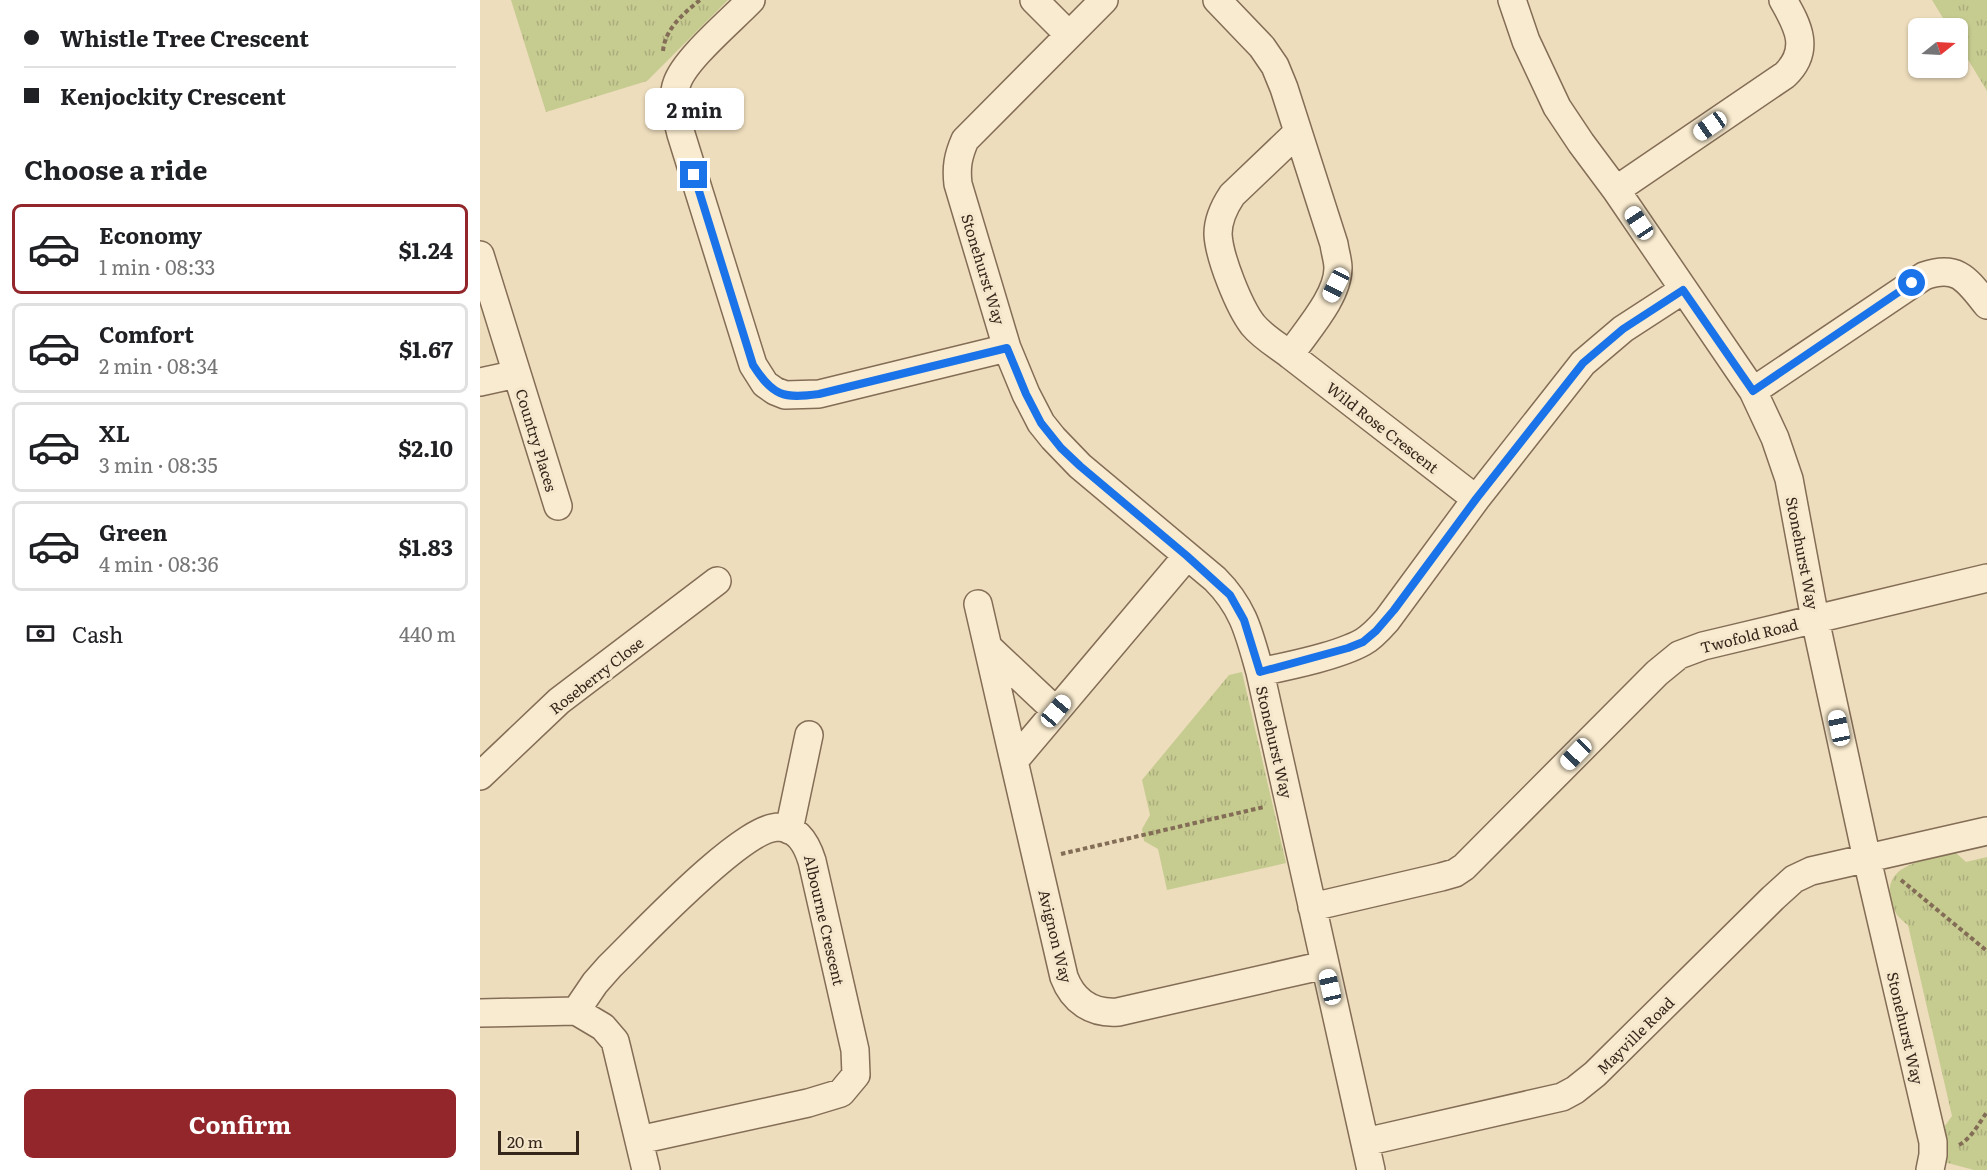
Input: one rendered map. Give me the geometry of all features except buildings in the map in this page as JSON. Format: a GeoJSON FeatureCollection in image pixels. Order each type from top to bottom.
{"type":"FeatureCollection","features":[{"type":"Feature","properties":{"kind":"street"},"geometry":{"type":"LineString","coordinates":[[751,0],[685,67],[677,84],[675,96],[681,134],[738,319],[753,365],[765,384],[786,395],[819,394],[1007,348]]}},
{"type":"Feature","properties":{"kind":"street"},"geometry":{"type":"LineString","coordinates":[[1034,0],[1068,34]]}},
{"type":"Feature","properties":{"kind":"street","name":"Stonehurst Way"},"geometry":{"type":"LineString","coordinates":[[1104,0],[965,140],[957,161],[958,184],[1007,348],[1041,423],[1080,466],[1187,556],[1230,595],[1238,606],[1260,672],[1371,1170]]}},
{"type":"Feature","properties":{"kind":"street"},"geometry":{"type":"LineString","coordinates":[[1217,0],[1262,47],[1275,66],[1334,244],[1338,267],[1336,285],[1290,355]]}},
{"type":"Feature","properties":{"kind":"street","name":"Stonehurst Way"},"geometry":{"type":"LineString","coordinates":[[1512,0],[1526,41],[1557,107],[1753,391],[1775,438],[1789,479],[1815,619],[1867,859],[1922,1095],[1931,1160]]}},
{"type":"Feature","properties":{"kind":"street"},"geometry":{"type":"LineString","coordinates":[[1616,190],[1795,66],[1800,38],[1796,23],[1783,0]]}},
{"type":"Feature","properties":{"kind":"street","name":"Wild Rose Crescent"},"geometry":{"type":"LineString","coordinates":[[1298,132],[1232,195],[1220,219],[1218,234],[1222,252],[1246,316],[1266,337],[1476,499]]}},
{"type":"Feature","properties":{"kind":"street","name":"Country Places"},"geometry":{"type":"LineString","coordinates":[[480,255],[558,506]]}},
{"type":"Feature","properties":{"kind":"street"},"geometry":{"type":"LineString","coordinates":[[1753,391],[1912,283],[1930,274],[1948,271],[1960,276],[1987,305]]}},
{"type":"Feature","properties":{"kind":"street"},"geometry":{"type":"LineString","coordinates":[[1260,672],[1348,648],[1370,637],[1387,620],[1476,499],[1583,363],[1623,329],[1683,290]]}},
{"type":"Feature","properties":{"kind":"street","name":"Country Places"},"geometry":{"type":"LineString","coordinates":[[480,382],[517,374]]}},
{"type":"Feature","properties":{"kind":"street"},"geometry":{"type":"LineString","coordinates":[[1014,761],[1187,556]]}},
{"type":"Feature","properties":{"kind":"street","name":"Twofold Road"},"geometry":{"type":"LineString","coordinates":[[1312,907],[1455,873],[1472,860],[1657,673],[1679,655],[1703,645],[1987,578]]}},
{"type":"Feature","properties":{"kind":"street","name":"Roseberry Close"},"geometry":{"type":"LineString","coordinates":[[480,777],[559,701],[717,580]]}},
{"type":"Feature","properties":{"kind":"street","name":"Avignon Way"},"geometry":{"type":"LineString","coordinates":[[978,604],[1064,977],[1075,998],[1095,1010],[1105,1013],[1118,1012],[1325,965]]}},
{"type":"Feature","properties":{"kind":"street"},"geometry":{"type":"LineString","coordinates":[[988,647],[1056,711]]}},
{"type":"Feature","properties":{"kind":"street"},"geometry":{"type":"LineString","coordinates":[[576,1011],[610,966],[709,870],[754,836],[779,827],[789,830],[809,735]]}},
{"type":"Feature","properties":{"kind":"street","name":"Albourne Crescent"},"geometry":{"type":"LineString","coordinates":[[639,1140],[808,1103],[841,1093],[856,1075],[855,1050],[812,861],[804,840],[789,830]]}},
{"type":"Feature","properties":{"kind":"street","name":"Mayville Road"},"geometry":{"type":"LineString","coordinates":[[1365,1142],[1538,1104],[1569,1094],[1595,1074],[1794,879],[1811,871],[1987,831]]}},
{"type":"Feature","properties":{"kind":"street"},"geometry":{"type":"LineString","coordinates":[[480,1013],[576,1011],[603,1028],[615,1041],[646,1170]]}},
{"type":"Feature","properties":{"kind":"path"},"geometry":{"type":"LineString","coordinates":[[1037,859],[1289,801]]}},
{"type":"Feature","properties":{"kind":"path"},"geometry":{"type":"LineString","coordinates":[[1867,859],[1895,875],[1987,951]]}},
{"type":"Feature","properties":{"kind":"path"},"geometry":{"type":"LineString","coordinates":[[1931,1160],[1946,1149],[1963,1143],[1987,1112]]}},
{"type":"Feature","properties":{"kind":"green space"},"geometry":{"type":"Polygon","coordinates":[[[511,0],[728,0],[647,81],[546,112],[511,0]]]}},
{"type":"Feature","properties":{"kind":"green space"},"geometry":{"type":"Polygon","coordinates":[[[1932,0],[1987,0],[1987,91],[1968,60],[1968,18],[1943,18],[1932,0]]]}},
{"type":"Feature","properties":{"kind":"green space"},"geometry":{"type":"Polygon","coordinates":[[[1242,672],[1286,863],[1167,890],[1158,849],[1144,841],[1142,829],[1150,815],[1142,780],[1229,675],[1242,672]]]}},
{"type":"Feature","properties":{"kind":"green space"},"geometry":{"type":"Polygon","coordinates":[[[1956,853],[1966,862],[1987,857],[1987,1170],[1974,1170],[1944,1162],[1946,1145],[1944,1127],[1952,1116],[1908,925],[1896,914],[1891,899],[1890,887],[1894,877],[1901,870],[1923,860],[1956,853]]]}},
{"type":"Feature","properties":{"kind":"route"},"geometry":{"type":"LineString","coordinates":[[694,175],[753,365],[765,384],[786,395],[819,394],[1007,348],[1041,423],[1070,458],[1215,579],[1230,595],[1244,620],[1260,672],[1348,648],[1363,642],[1376,631],[1387,620],[1476,499],[1583,363],[1623,329],[1683,290],[1753,391],[1912,283]]}}]}
